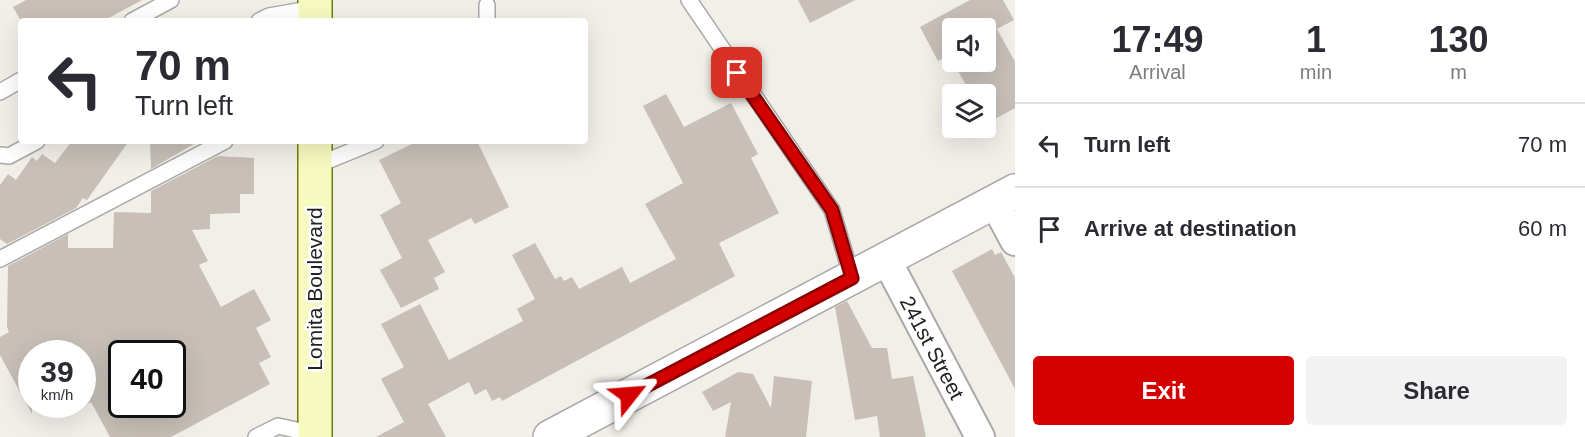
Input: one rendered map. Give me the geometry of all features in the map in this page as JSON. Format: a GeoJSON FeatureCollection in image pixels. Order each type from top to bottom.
{"type":"FeatureCollection","features":[{"type":"Feature","properties":{"kind":"main road","name":"Lomita Boulevard"},"geometry":{"type":"LineString","coordinates":[[315,154],[315,435]]}},
{"type":"Feature","properties":{"kind":"street"},"geometry":{"type":"LineString","coordinates":[[550,437],[1004,197],[1015,242]]}},
{"type":"Feature","properties":{"kind":"street","name":"241st Street"},"geometry":{"type":"LineString","coordinates":[[886,259],[980,437]]}},
{"type":"Feature","properties":{"kind":"lane"},"geometry":{"type":"LineString","coordinates":[[138,18],[171,0]]}},
{"type":"Feature","properties":{"kind":"lane"},"geometry":{"type":"LineString","coordinates":[[689,0],[832,210],[852,278]]}},
{"type":"Feature","properties":{"kind":"lane"},"geometry":{"type":"LineString","coordinates":[[487,18],[488,5]]}},
{"type":"Feature","properties":{"kind":"lane"},"geometry":{"type":"LineString","coordinates":[[264,18],[269,15],[315,10]]}},
{"type":"Feature","properties":{"kind":"lane"},"geometry":{"type":"LineString","coordinates":[[0,92],[18,82]]}},
{"type":"Feature","properties":{"kind":"lane"},"geometry":{"type":"LineString","coordinates":[[0,155],[9,156],[31,144]]}},
{"type":"Feature","properties":{"kind":"lane"},"geometry":{"type":"LineString","coordinates":[[0,260],[219,144]]}},
{"type":"Feature","properties":{"kind":"lane"},"geometry":{"type":"LineString","coordinates":[[315,154],[362,144]]}},
{"type":"Feature","properties":{"kind":"lane"},"geometry":{"type":"LineString","coordinates":[[256,437],[278,426],[315,435]]}},
{"type":"Feature","properties":{"kind":"building"},"geometry":{"type":"Polygon","coordinates":[[[26,0],[142,0],[109,18],[19,18],[13,7],[26,0]]]}},
{"type":"Feature","properties":{"kind":"building"},"geometry":{"type":"Polygon","coordinates":[[[798,0],[855,0],[810,23],[798,0]]]}},
{"type":"Feature","properties":{"kind":"building"},"geometry":{"type":"Polygon","coordinates":[[[970,0],[1003,0],[1014,20],[997,29],[1015,62],[1015,108],[996,118],[996,84],[965,84],[959,72],[996,72],[996,18],[942,18],[942,59],[938,61],[920,27],[970,0]]]}},
{"type":"Feature","properties":{"kind":"building"},"geometry":{"type":"Polygon","coordinates":[[[666,94],[684,127],[731,103],[758,154],[751,158],[779,213],[719,243],[735,276],[502,401],[500,397],[492,401],[486,389],[475,395],[469,382],[428,404],[446,437],[376,437],[404,422],[381,379],[404,367],[381,324],[420,304],[449,360],[523,321],[517,309],[535,299],[512,255],[535,243],[555,279],[561,276],[564,281],[572,277],[579,289],[622,267],[630,283],[676,259],[645,204],[683,183],[643,106],[666,94]]]}},
{"type":"Feature","properties":{"kind":"building"},"geometry":{"type":"Polygon","coordinates":[[[70,144],[127,144],[87,200],[83,198],[76,208],[7,244],[0,239],[0,185],[8,174],[16,180],[32,157],[37,161],[42,154],[55,163],[70,144]]]}},
{"type":"Feature","properties":{"kind":"building"},"geometry":{"type":"Polygon","coordinates":[[[150,144],[194,144],[151,169],[150,144]]]}},
{"type":"Feature","properties":{"kind":"building"},"geometry":{"type":"Polygon","coordinates":[[[412,144],[478,144],[509,207],[475,224],[471,218],[428,240],[445,272],[434,278],[439,289],[401,308],[380,270],[402,258],[380,215],[401,203],[379,160],[412,144]]]}},
{"type":"Feature","properties":{"kind":"building"},"geometry":{"type":"Polygon","coordinates":[[[218,156],[254,158],[254,194],[240,194],[240,213],[210,214],[210,229],[192,230],[208,261],[199,265],[221,307],[254,289],[271,320],[256,328],[271,357],[259,363],[270,384],[171,437],[110,437],[96,411],[96,340],[18,340],[18,388],[0,355],[0,337],[9,332],[7,327],[8,266],[68,234],[68,248],[113,248],[114,212],[151,213],[151,191],[218,156]]]}},
{"type":"Feature","properties":{"kind":"building"},"geometry":{"type":"Polygon","coordinates":[[[992,249],[995,255],[1001,252],[1015,278],[1015,389],[952,271],[992,249]]]}},
{"type":"Feature","properties":{"kind":"building"},"geometry":{"type":"Polygon","coordinates":[[[847,301],[872,348],[887,348],[892,379],[913,376],[926,437],[880,437],[877,416],[855,420],[835,307],[847,301]]]}},
{"type":"Feature","properties":{"kind":"building"},"geometry":{"type":"Polygon","coordinates":[[[738,372],[753,374],[771,408],[774,376],[812,381],[806,437],[725,437],[731,402],[713,411],[702,392],[738,372]]]}},
{"type":"Feature","properties":{"kind":"route"},"geometry":{"type":"LineString","coordinates":[[629,395],[852,278],[832,210],[737,73]]}}]}
